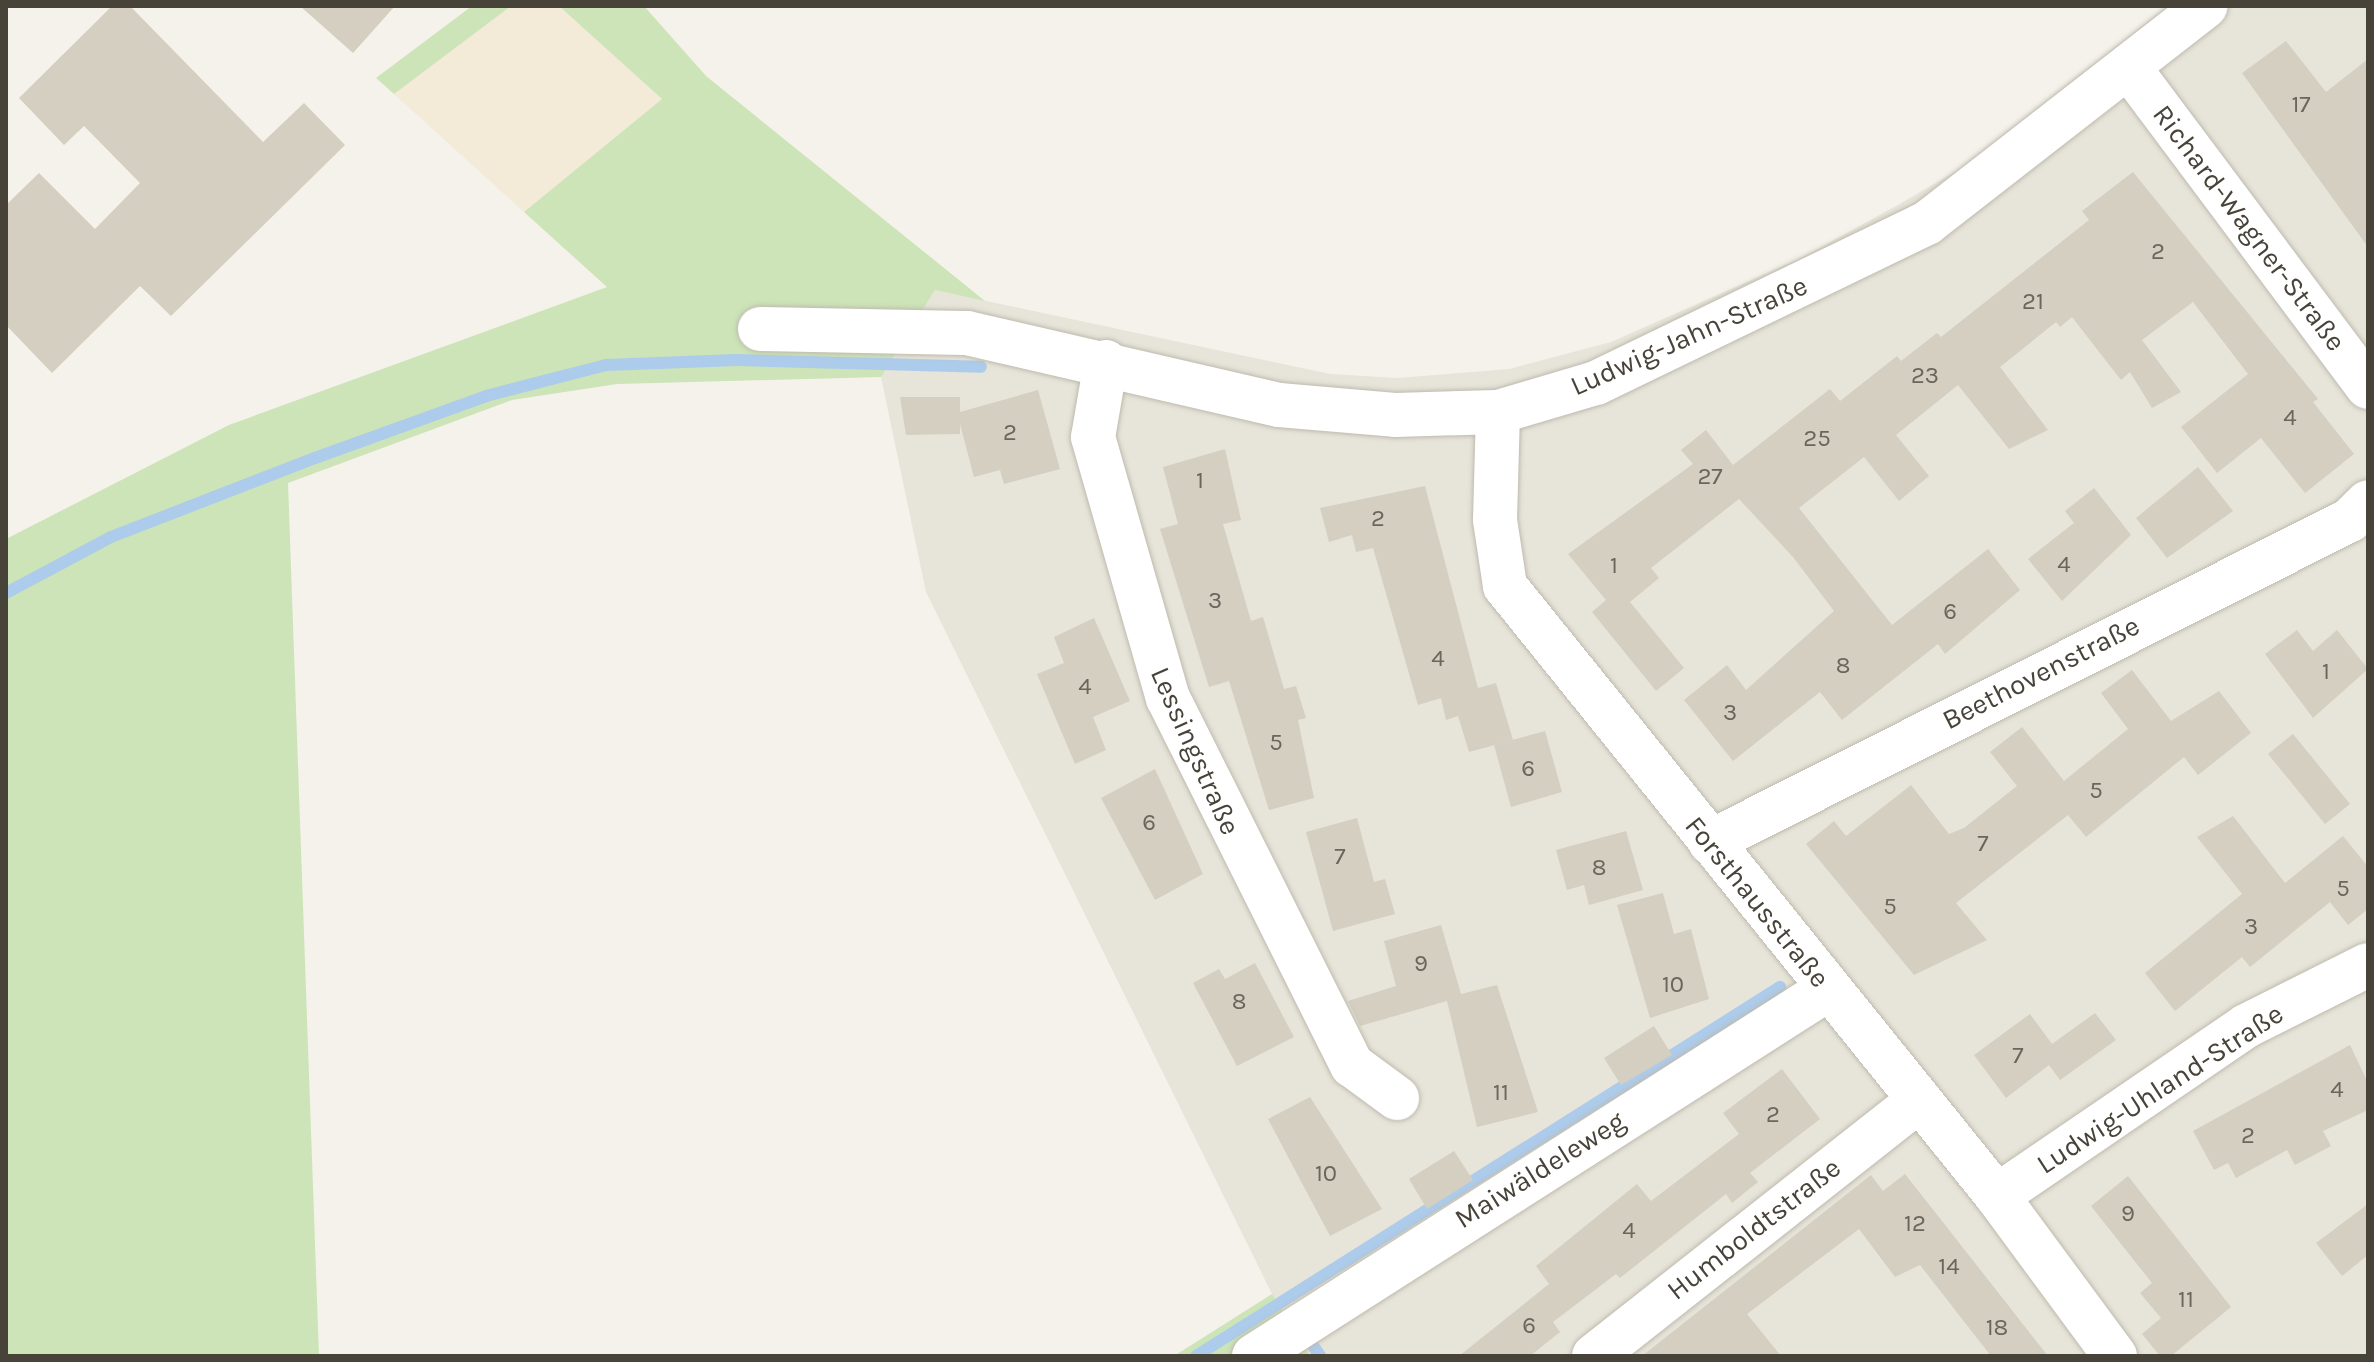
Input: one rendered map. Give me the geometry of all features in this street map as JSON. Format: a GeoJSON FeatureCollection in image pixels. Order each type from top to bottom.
{"type":"FeatureCollection","features":[{"type":"Feature","properties":{"kind":"street","name":"Ludwig-Jahn-Straße"},"geometry":{"type":"LineString","coordinates":[[760,329],[967,333],[1106,362],[1279,405],[1395,415],[1498,412],[1596,383],[1927,223],[2130,69],[2206,6]]}},
{"type":"Feature","properties":{"kind":"street","name":"Richard-Wagner-Straße"},"geometry":{"type":"LineString","coordinates":[[2130,69],[2368,387]]}},
{"type":"Feature","properties":{"kind":"street","name":"Lessingstraße"},"geometry":{"type":"LineString","coordinates":[[1106,362],[1093,437],[1168,698],[1352,1065],[1397,1098]]}},
{"type":"Feature","properties":{"kind":"street","name":"Forsthausstraße"},"geometry":{"type":"LineString","coordinates":[[1498,412],[1495,520],[1505,586],[1828,989],[1915,1103],[1997,1196],[2115,1356]]}},
{"type":"Feature","properties":{"kind":"street","name":"Beethovenstraße"},"geometry":{"type":"LineString","coordinates":[[1710,842],[2350,520],[2368,502]]}},
{"type":"Feature","properties":{"kind":"street","name":"Ludwig-Uhland-Straße"},"geometry":{"type":"LineString","coordinates":[[1997,1196],[2246,1026],[2368,965]]}},
{"type":"Feature","properties":{"kind":"street","name":"Maiwäldeleweg"},"geometry":{"type":"LineString","coordinates":[[1254,1356],[1828,989]]}},
{"type":"Feature","properties":{"kind":"street","name":"Humboldtstraße"},"geometry":{"type":"LineString","coordinates":[[1594,1356],[1915,1103]]}},
{"type":"Feature","properties":{"kind":"shaded area"},"geometry":{"type":"Polygon","coordinates":[[[511,6],[559,6],[662,99],[524,212],[394,94],[511,6]]]}},
{"type":"Feature","properties":{"kind":"shaded area"},"geometry":{"type":"Polygon","coordinates":[[[2168,6],[2368,6],[2368,1356],[1310,1356],[1272,1294],[926,592],[881,377],[935,290],[1330,374],[1398,378],[1509,369],[1611,342],[1801,258],[1896,206],[1958,170],[2168,6]]]}},
{"type":"Feature","properties":{"kind":"green space"},"geometry":{"type":"Polygon","coordinates":[[[472,6],[511,6],[394,94],[376,78],[472,6]]]}},
{"type":"Feature","properties":{"kind":"green space"},"geometry":{"type":"Polygon","coordinates":[[[559,6],[644,6],[706,76],[985,301],[935,290],[881,377],[617,384],[512,400],[288,483],[319,1356],[6,1356],[6,539],[229,425],[607,287],[524,212],[662,99],[559,6]]]}},
{"type":"Feature","properties":{"kind":"green space"},"geometry":{"type":"Polygon","coordinates":[[[1272,1294],[1310,1356],[1174,1356],[1272,1294]]]}},
{"type":"Feature","properties":{"kind":"building"},"geometry":{"type":"Polygon","coordinates":[[[112,6],[130,6],[263,142],[304,103],[345,145],[171,316],[140,286],[52,373],[6,325],[6,205],[39,173],[95,229],[140,183],[84,126],[64,145],[19,98],[112,6]]]}},
{"type":"Feature","properties":{"kind":"building"},"geometry":{"type":"Polygon","coordinates":[[[300,6],[395,6],[353,53],[300,6]]]}},
{"type":"Feature","properties":{"kind":"building"},"geometry":{"type":"Polygon","coordinates":[[[2286,41],[2326,92],[2368,59],[2368,247],[2242,73],[2286,41]]]}},
{"type":"Feature","properties":{"kind":"building"},"geometry":{"type":"Polygon","coordinates":[[[2133,172],[2318,399],[2313,402],[2354,454],[2305,493],[2261,438],[2217,473],[2181,427],[2248,374],[2193,302],[2142,340],[2181,392],[2152,408],[2130,372],[2121,380],[2072,317],[2060,327],[2056,322],[2000,367],[2048,430],[2009,449],[1958,385],[1896,435],[1929,476],[1899,501],[1864,457],[1799,508],[1892,625],[1988,549],[2020,590],[1945,654],[1938,644],[1842,720],[1820,692],[1733,761],[1684,700],[1727,665],[1746,690],[1834,611],[1793,557],[1739,499],[1651,568],[1659,578],[1630,602],[1684,668],[1656,691],[1592,612],[1606,600],[1568,554],[1693,464],[1681,450],[1706,430],[1733,465],[1830,389],[1840,401],[1897,356],[1901,361],[1937,333],[1941,337],[2089,220],[2082,211],[2133,172]]]}},
{"type":"Feature","properties":{"kind":"building"},"geometry":{"type":"Polygon","coordinates":[[[1038,390],[1060,469],[1004,484],[1000,470],[974,477],[960,424],[960,434],[906,435],[900,397],[960,397],[960,412],[1038,390]]]}},
{"type":"Feature","properties":{"kind":"building"},"geometry":{"type":"Polygon","coordinates":[[[1225,449],[1241,520],[1223,524],[1251,621],[1263,617],[1284,689],[1296,686],[1306,718],[1298,720],[1314,798],[1269,810],[1229,681],[1209,687],[1160,529],[1178,524],[1163,467],[1225,449]]]}},
{"type":"Feature","properties":{"kind":"building"},"geometry":{"type":"Polygon","coordinates":[[[2198,467],[2233,511],[2167,558],[2136,518],[2198,467]]]}},
{"type":"Feature","properties":{"kind":"building"},"geometry":{"type":"Polygon","coordinates":[[[1425,486],[1478,688],[1496,683],[1513,740],[1469,752],[1458,716],[1446,720],[1441,698],[1418,705],[1373,548],[1356,552],[1352,535],[1329,542],[1320,508],[1425,486]]]}},
{"type":"Feature","properties":{"kind":"building"},"geometry":{"type":"Polygon","coordinates":[[[2094,488],[2131,535],[2062,601],[2028,559],[2074,523],[2065,511],[2094,488]]]}},
{"type":"Feature","properties":{"kind":"building"},"geometry":{"type":"Polygon","coordinates":[[[1094,618],[1130,701],[1093,717],[1106,750],[1075,764],[1037,674],[1064,663],[1054,637],[1094,618]]]}},
{"type":"Feature","properties":{"kind":"building"},"geometry":{"type":"Polygon","coordinates":[[[2297,630],[2313,651],[2337,630],[2368,669],[2313,718],[2265,654],[2297,630]]]}},
{"type":"Feature","properties":{"kind":"building"},"geometry":{"type":"Polygon","coordinates":[[[2132,670],[2171,721],[2219,691],[2251,733],[2198,775],[2184,757],[2086,837],[2068,815],[1956,903],[1987,940],[1914,975],[1806,844],[1834,821],[1846,836],[1911,785],[1949,834],[1964,828],[2017,786],[1990,752],[2022,727],[2064,781],[2128,729],[2101,693],[2132,670]]]}},
{"type":"Feature","properties":{"kind":"building"},"geometry":{"type":"Polygon","coordinates":[[[1545,731],[1562,792],[1511,807],[1494,745],[1545,731]]]}},
{"type":"Feature","properties":{"kind":"building"},"geometry":{"type":"Polygon","coordinates":[[[2293,734],[2350,804],[2325,824],[2268,754],[2293,734]]]}},
{"type":"Feature","properties":{"kind":"building"},"geometry":{"type":"Polygon","coordinates":[[[1155,769],[1203,874],[1155,900],[1101,798],[1155,769]]]}},
{"type":"Feature","properties":{"kind":"building"},"geometry":{"type":"Polygon","coordinates":[[[2233,816],[2285,883],[2343,836],[2368,867],[2368,909],[2348,925],[2330,902],[2250,967],[2242,957],[2175,1011],[2145,973],[2242,894],[2197,837],[2233,816]]]}},
{"type":"Feature","properties":{"kind":"building"},"geometry":{"type":"Polygon","coordinates":[[[1357,818],[1374,882],[1385,879],[1395,914],[1333,931],[1306,832],[1357,818]]]}},
{"type":"Feature","properties":{"kind":"building"},"geometry":{"type":"Polygon","coordinates":[[[1626,831],[1643,890],[1589,905],[1584,885],[1567,890],[1556,850],[1626,831]]]}},
{"type":"Feature","properties":{"kind":"building"},"geometry":{"type":"Polygon","coordinates":[[[1663,893],[1674,934],[1691,929],[1709,999],[1650,1018],[1617,905],[1663,893]]]}},
{"type":"Feature","properties":{"kind":"building"},"geometry":{"type":"Polygon","coordinates":[[[1441,925],[1461,994],[1497,985],[1538,1112],[1477,1127],[1447,1001],[1360,1026],[1348,1001],[1396,986],[1384,941],[1441,925]]]}},
{"type":"Feature","properties":{"kind":"building"},"geometry":{"type":"Polygon","coordinates":[[[1255,963],[1294,1037],[1237,1066],[1193,983],[1219,969],[1225,979],[1255,963]]]}},
{"type":"Feature","properties":{"kind":"building"},"geometry":{"type":"Polygon","coordinates":[[[2095,1013],[2116,1040],[2060,1080],[2049,1065],[2006,1098],[1974,1055],[2030,1014],[2052,1044],[2095,1013]]]}},
{"type":"Feature","properties":{"kind":"building"},"geometry":{"type":"Polygon","coordinates":[[[1654,1026],[1672,1055],[1621,1085],[1604,1058],[1654,1026]]]}},
{"type":"Feature","properties":{"kind":"building"},"geometry":{"type":"Polygon","coordinates":[[[2350,1045],[2368,1083],[2368,1110],[2323,1131],[2331,1146],[2295,1165],[2287,1150],[2236,1178],[2228,1163],[2214,1170],[2193,1131],[2350,1045]]]}},
{"type":"Feature","properties":{"kind":"building"},"geometry":{"type":"Polygon","coordinates":[[[1782,1069],[1820,1119],[1750,1173],[1758,1182],[1732,1203],[1726,1194],[1620,1278],[1616,1274],[1553,1322],[1560,1332],[1530,1356],[1459,1356],[1549,1284],[1536,1266],[1637,1184],[1651,1201],[1739,1134],[1723,1113],[1782,1069]]]}},
{"type":"Feature","properties":{"kind":"building"},"geometry":{"type":"Polygon","coordinates":[[[1310,1097],[1382,1209],[1330,1236],[1268,1119],[1310,1097]]]}},
{"type":"Feature","properties":{"kind":"building"},"geometry":{"type":"Polygon","coordinates":[[[1454,1151],[1473,1180],[1427,1209],[1409,1179],[1454,1151]]]}},
{"type":"Feature","properties":{"kind":"building"},"geometry":{"type":"Polygon","coordinates":[[[1905,1174],[2048,1356],[1991,1356],[1920,1265],[1895,1277],[1859,1229],[1747,1314],[1781,1356],[1642,1356],[1871,1175],[1883,1191],[1905,1174]]]}},
{"type":"Feature","properties":{"kind":"building"},"geometry":{"type":"Polygon","coordinates":[[[2128,1176],[2231,1307],[2171,1356],[2160,1356],[2142,1334],[2161,1318],[2140,1293],[2152,1283],[2091,1206],[2128,1176]]]}},
{"type":"Feature","properties":{"kind":"building"},"geometry":{"type":"Polygon","coordinates":[[[2368,1204],[2368,1255],[2342,1276],[2316,1243],[2368,1204]]]}},
{"type":"Feature","properties":{"kind":"waterway"},"geometry":{"type":"LineString","coordinates":[[6,593],[111,537],[315,458],[486,396],[606,365],[737,360],[981,367]]}},
{"type":"Feature","properties":{"kind":"waterway"},"geometry":{"type":"LineString","coordinates":[[1196,1356],[1780,987]]}},
{"type":"Feature","properties":{"kind":"waterway"},"geometry":{"type":"LineString","coordinates":[[1309,1340],[1320,1356]]}}]}
